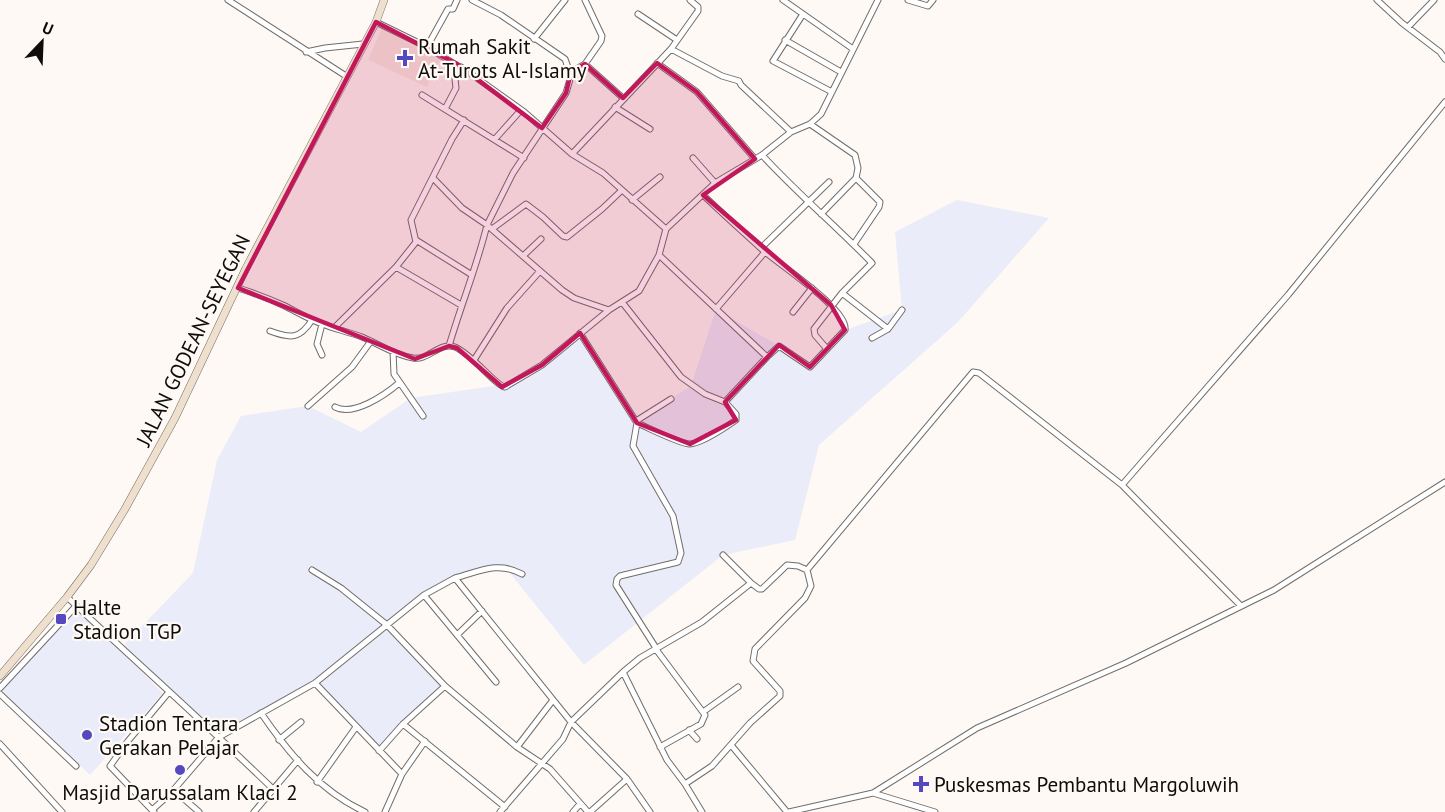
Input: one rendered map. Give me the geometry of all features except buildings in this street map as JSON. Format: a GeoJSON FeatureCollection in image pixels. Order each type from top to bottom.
{"type":"FeatureCollection","features":[{"type":"Feature","properties":{"kind":"main road","name":"JALAN GODEAN-SEYEGAN"},"geometry":{"type":"LineString","coordinates":[[0,676],[3,666],[67,597],[91,565],[157,453],[238,288],[376,22],[384,0]]}},
{"type":"Feature","properties":{"kind":"street"},"geometry":{"type":"LineString","coordinates":[[228,0],[346,76]]}},
{"type":"Feature","properties":{"kind":"street"},"geometry":{"type":"LineString","coordinates":[[428,47],[448,9],[453,9],[458,0]]}},
{"type":"Feature","properties":{"kind":"street"},"geometry":{"type":"LineString","coordinates":[[449,346],[478,260],[487,225],[513,173],[566,93],[570,84],[571,72],[565,59],[485,3],[472,0]]}},
{"type":"Feature","properties":{"kind":"street"},"geometry":{"type":"LineString","coordinates":[[534,39],[565,0]]}},
{"type":"Feature","properties":{"kind":"street"},"geometry":{"type":"LineString","coordinates":[[571,72],[585,64],[602,36],[585,0]]}},
{"type":"Feature","properties":{"kind":"street"},"geometry":{"type":"LineString","coordinates":[[572,154],[671,49],[698,9],[690,0]]}},
{"type":"Feature","properties":{"kind":"street"},"geometry":{"type":"LineString","coordinates":[[783,0],[853,49]]}},
{"type":"Feature","properties":{"kind":"street"},"geometry":{"type":"LineString","coordinates":[[238,288],[268,298],[312,320],[415,359],[426,357],[449,346],[457,348],[474,360],[500,386],[505,387],[542,365],[609,310],[639,291],[659,255],[666,229],[715,183],[762,155],[791,132],[810,124],[821,114],[878,0]]}},
{"type":"Feature","properties":{"kind":"street"},"geometry":{"type":"LineString","coordinates":[[908,0],[924,6],[928,6],[933,0]]}},
{"type":"Feature","properties":{"kind":"street"},"geometry":{"type":"LineString","coordinates":[[1377,0],[1440,52],[1445,59]]}},
{"type":"Feature","properties":{"kind":"street"},"geometry":{"type":"LineString","coordinates":[[1408,27],[1434,0]]}},
{"type":"Feature","properties":{"kind":"street"},"geometry":{"type":"LineString","coordinates":[[638,14],[676,40]]}},
{"type":"Feature","properties":{"kind":"street"},"geometry":{"type":"LineString","coordinates":[[803,14],[773,62],[832,92]]}},
{"type":"Feature","properties":{"kind":"street"},"geometry":{"type":"LineString","coordinates":[[376,22],[428,47],[461,67],[521,110],[572,154],[603,173],[666,229]]}},
{"type":"Feature","properties":{"kind":"street"},"geometry":{"type":"LineString","coordinates":[[785,40],[841,72]]}},
{"type":"Feature","properties":{"kind":"street"},"geometry":{"type":"LineString","coordinates":[[306,52],[363,44]]}},
{"type":"Feature","properties":{"kind":"street"},"geometry":{"type":"LineString","coordinates":[[671,49],[722,76],[739,81],[791,132]]}},
{"type":"Feature","properties":{"kind":"street"},"geometry":{"type":"LineString","coordinates":[[657,63],[697,92],[755,159]]}},
{"type":"Feature","properties":{"kind":"street"},"geometry":{"type":"LineString","coordinates":[[585,64],[624,98]]}},
{"type":"Feature","properties":{"kind":"street"},"geometry":{"type":"LineString","coordinates":[[445,109],[456,88],[455,79],[461,67]]}},
{"type":"Feature","properties":{"kind":"street"},"geometry":{"type":"LineString","coordinates":[[422,95],[524,158]]}},
{"type":"Feature","properties":{"kind":"street"},"geometry":{"type":"LineString","coordinates":[[1122,485],[1288,295],[1445,102]]}},
{"type":"Feature","properties":{"kind":"street"},"geometry":{"type":"LineString","coordinates":[[615,107],[650,129]]}},
{"type":"Feature","properties":{"kind":"street"},"geometry":{"type":"LineString","coordinates":[[495,140],[521,110]]}},
{"type":"Feature","properties":{"kind":"street"},"geometry":{"type":"LineString","coordinates":[[464,120],[411,220],[416,240],[472,274]]}},
{"type":"Feature","properties":{"kind":"street"},"geometry":{"type":"LineString","coordinates":[[810,124],[855,155],[858,168],[856,178],[821,214]]}},
{"type":"Feature","properties":{"kind":"street"},"geometry":{"type":"LineString","coordinates":[[762,155],[808,203],[872,263],[831,305],[814,332],[827,349]]}},
{"type":"Feature","properties":{"kind":"street"},"geometry":{"type":"LineString","coordinates":[[693,158],[715,183]]}},
{"type":"Feature","properties":{"kind":"street"},"geometry":{"type":"LineString","coordinates":[[632,200],[660,177]]}},
{"type":"Feature","properties":{"kind":"street"},"geometry":{"type":"LineString","coordinates":[[433,178],[462,208],[492,229],[574,298],[609,310]]}},
{"type":"Feature","properties":{"kind":"street"},"geometry":{"type":"LineString","coordinates":[[854,244],[881,205],[856,178]]}},
{"type":"Feature","properties":{"kind":"street"},"geometry":{"type":"LineString","coordinates":[[716,309],[763,250],[829,182]]}},
{"type":"Feature","properties":{"kind":"street"},"geometry":{"type":"LineString","coordinates":[[492,229],[526,204],[567,237],[622,190]]}},
{"type":"Feature","properties":{"kind":"street"},"geometry":{"type":"LineString","coordinates":[[703,195],[763,250],[831,305],[846,327],[808,367],[779,346],[724,402]]}},
{"type":"Feature","properties":{"kind":"street"},"geometry":{"type":"LineString","coordinates":[[523,256],[540,239]]}},
{"type":"Feature","properties":{"kind":"street"},"geometry":{"type":"LineString","coordinates":[[334,328],[396,267],[416,240]]}},
{"type":"Feature","properties":{"kind":"street"},"geometry":{"type":"LineString","coordinates":[[659,255],[767,357]]}},
{"type":"Feature","properties":{"kind":"street"},"geometry":{"type":"LineString","coordinates":[[396,267],[461,305]]}},
{"type":"Feature","properties":{"kind":"street"},"geometry":{"type":"LineString","coordinates":[[474,360],[507,308],[540,271]]}},
{"type":"Feature","properties":{"kind":"street"},"geometry":{"type":"LineString","coordinates":[[793,312],[812,288]]}},
{"type":"Feature","properties":{"kind":"street"},"geometry":{"type":"LineString","coordinates":[[842,293],[888,329]]}},
{"type":"Feature","properties":{"kind":"street"},"geometry":{"type":"LineString","coordinates":[[580,333],[637,422],[685,443],[694,443],[736,420],[736,414],[724,402],[705,394],[681,377],[622,302]]}},
{"type":"Feature","properties":{"kind":"street"},"geometry":{"type":"LineString","coordinates":[[872,338],[888,329],[902,310]]}},
{"type":"Feature","properties":{"kind":"street"},"geometry":{"type":"LineString","coordinates":[[270,331],[285,337],[299,334],[305,331],[312,320]]}},
{"type":"Feature","properties":{"kind":"street"},"geometry":{"type":"LineString","coordinates":[[322,324],[317,344],[322,355]]}},
{"type":"Feature","properties":{"kind":"street"},"geometry":{"type":"LineString","coordinates":[[308,406],[352,367],[371,341]]}},
{"type":"Feature","properties":{"kind":"street"},"geometry":{"type":"LineString","coordinates":[[393,352],[394,374],[423,416]]}},
{"type":"Feature","properties":{"kind":"street"},"geometry":{"type":"LineString","coordinates":[[807,570],[973,372],[979,373],[1122,485],[1241,606]]}},
{"type":"Feature","properties":{"kind":"street"},"geometry":{"type":"LineString","coordinates":[[335,407],[349,410],[384,395],[399,383]]}},
{"type":"Feature","properties":{"kind":"street"},"geometry":{"type":"LineString","coordinates":[[660,747],[704,720],[705,715],[656,648],[616,585],[620,576],[678,562],[680,556],[673,516],[633,446],[637,422],[671,399]]}},
{"type":"Feature","properties":{"kind":"street"},"geometry":{"type":"LineString","coordinates":[[731,745],[788,812],[873,793],[977,728],[1126,663],[1274,590],[1445,482]]}},
{"type":"Feature","properties":{"kind":"street"},"geometry":{"type":"LineString","coordinates":[[685,784],[712,766],[750,723],[780,696],[780,691],[753,661],[753,655],[755,650],[807,594],[812,581],[807,570],[791,564],[762,589],[757,588],[723,555]]}},
{"type":"Feature","properties":{"kind":"street"},"geometry":{"type":"LineString","coordinates":[[169,692],[110,766],[153,811],[219,737],[315,683],[424,595],[455,578],[499,567],[511,568],[522,574]]}},
{"type":"Feature","properties":{"kind":"street"},"geometry":{"type":"LineString","coordinates":[[312,570],[341,588],[387,625],[445,686],[517,747],[550,769],[589,812],[627,779]]}},
{"type":"Feature","properties":{"kind":"street"},"geometry":{"type":"LineString","coordinates":[[455,578],[571,722],[627,779],[650,812]]}},
{"type":"Feature","properties":{"kind":"street"},"geometry":{"type":"LineString","coordinates":[[500,812],[563,739],[571,722],[623,672],[656,648],[702,622],[751,583]]}},
{"type":"Feature","properties":{"kind":"street"},"geometry":{"type":"LineString","coordinates":[[424,595],[496,682]]}},
{"type":"Feature","properties":{"kind":"street"},"geometry":{"type":"LineString","coordinates":[[67,597],[273,789]]}},
{"type":"Feature","properties":{"kind":"street"},"geometry":{"type":"LineString","coordinates":[[0,688],[76,606]]}},
{"type":"Feature","properties":{"kind":"street"},"geometry":{"type":"LineString","coordinates":[[457,635],[482,611]]}},
{"type":"Feature","properties":{"kind":"street"},"geometry":{"type":"LineString","coordinates":[[623,672],[667,760],[702,812]]}},
{"type":"Feature","properties":{"kind":"street"},"geometry":{"type":"LineString","coordinates":[[315,683],[402,774]]}},
{"type":"Feature","properties":{"kind":"street"},"geometry":{"type":"LineString","coordinates":[[379,751],[403,724],[445,686]]}},
{"type":"Feature","properties":{"kind":"street"},"geometry":{"type":"LineString","coordinates":[[703,712],[738,687]]}},
{"type":"Feature","properties":{"kind":"street"},"geometry":{"type":"LineString","coordinates":[[0,694],[76,766]]}},
{"type":"Feature","properties":{"kind":"street"},"geometry":{"type":"LineString","coordinates":[[517,747],[553,700]]}},
{"type":"Feature","properties":{"kind":"street"},"geometry":{"type":"LineString","coordinates":[[261,713],[279,740],[317,782],[345,802],[365,812]]}},
{"type":"Feature","properties":{"kind":"street"},"geometry":{"type":"LineString","coordinates":[[279,740],[301,722]]}},
{"type":"Feature","properties":{"kind":"street"},"geometry":{"type":"LineString","coordinates":[[403,724],[505,807]]}},
{"type":"Feature","properties":{"kind":"street"},"geometry":{"type":"LineString","coordinates":[[317,782],[356,727]]}},
{"type":"Feature","properties":{"kind":"street"},"geometry":{"type":"LineString","coordinates":[[689,730],[697,740]]}},
{"type":"Feature","properties":{"kind":"street"},"geometry":{"type":"LineString","coordinates":[[385,812],[402,774],[424,741]]}},
{"type":"Feature","properties":{"kind":"street"},"geometry":{"type":"LineString","coordinates":[[0,744],[62,812]]}},
{"type":"Feature","properties":{"kind":"street"},"geometry":{"type":"LineString","coordinates":[[254,812],[298,760]]}},
{"type":"Feature","properties":{"kind":"street"},"geometry":{"type":"LineString","coordinates":[[174,790],[199,812]]}},
{"type":"Feature","properties":{"kind":"street"},"geometry":{"type":"LineString","coordinates":[[873,793],[935,812]]}},
{"type":"Feature","properties":{"kind":"street"},"geometry":{"type":"LineString","coordinates":[[573,812],[580,804]]}},
{"type":"Feature","properties":{"kind":"highlighted area"},"geometry":{"type":"Polygon","coordinates":[[[376,22],[457,64],[542,128],[566,93],[571,72],[585,64],[623,98],[657,63],[697,92],[755,159],[703,195],[831,305],[845,330],[810,367],[779,345],[725,402],[736,420],[690,444],[637,423],[580,333],[542,365],[502,387],[457,348],[449,346],[415,359],[238,288],[376,22]]]}},
{"type":"Feature","properties":{"kind":"shaded area","name":"Rumah Sakit At-Turots Al-Islamy"},"geometry":{"type":"Polygon","coordinates":[[[382,28],[442,56],[427,87],[368,60],[382,28]]]}},
{"type":"Feature","properties":{"kind":"shaded area"},"geometry":{"type":"Polygon","coordinates":[[[957,200],[1049,218],[958,322],[819,445],[795,540],[723,555],[584,665],[505,567],[455,578],[424,595],[387,625],[447,687],[379,751],[315,684],[219,737],[121,648],[193,573],[217,460],[241,416],[308,406],[361,432],[411,398],[514,383],[580,333],[636,421],[691,386],[716,309],[779,346],[806,366],[845,330],[902,310],[895,232],[957,200]]]}},
{"type":"Feature","properties":{"kind":"shaded area","name":"Stadion Tentara Gerakan Pelajar"},"geometry":{"type":"Polygon","coordinates":[[[76,606],[163,693],[90,775],[0,689],[76,606]]]}},
{"type":"Feature","properties":{"kind":"place","name":"Rumah Sakit At-Turots Al-Islamy"},"geometry":{"type":"Point","coordinates":[405,58]}},
{"type":"Feature","properties":{"kind":"place","name":"Halte Stadion TGP"},"geometry":{"type":"Point","coordinates":[61,619]}},
{"type":"Feature","properties":{"kind":"place","name":"Stadion Tentara Gerakan Pelajar"},"geometry":{"type":"Point","coordinates":[87,735]}},
{"type":"Feature","properties":{"kind":"place","name":"Masjid Darussalam Klaci 2"},"geometry":{"type":"Point","coordinates":[180,770]}},
{"type":"Feature","properties":{"kind":"place","name":"Puskesmas Pembantu Margoluwih"},"geometry":{"type":"Point","coordinates":[921,784]}}]}
